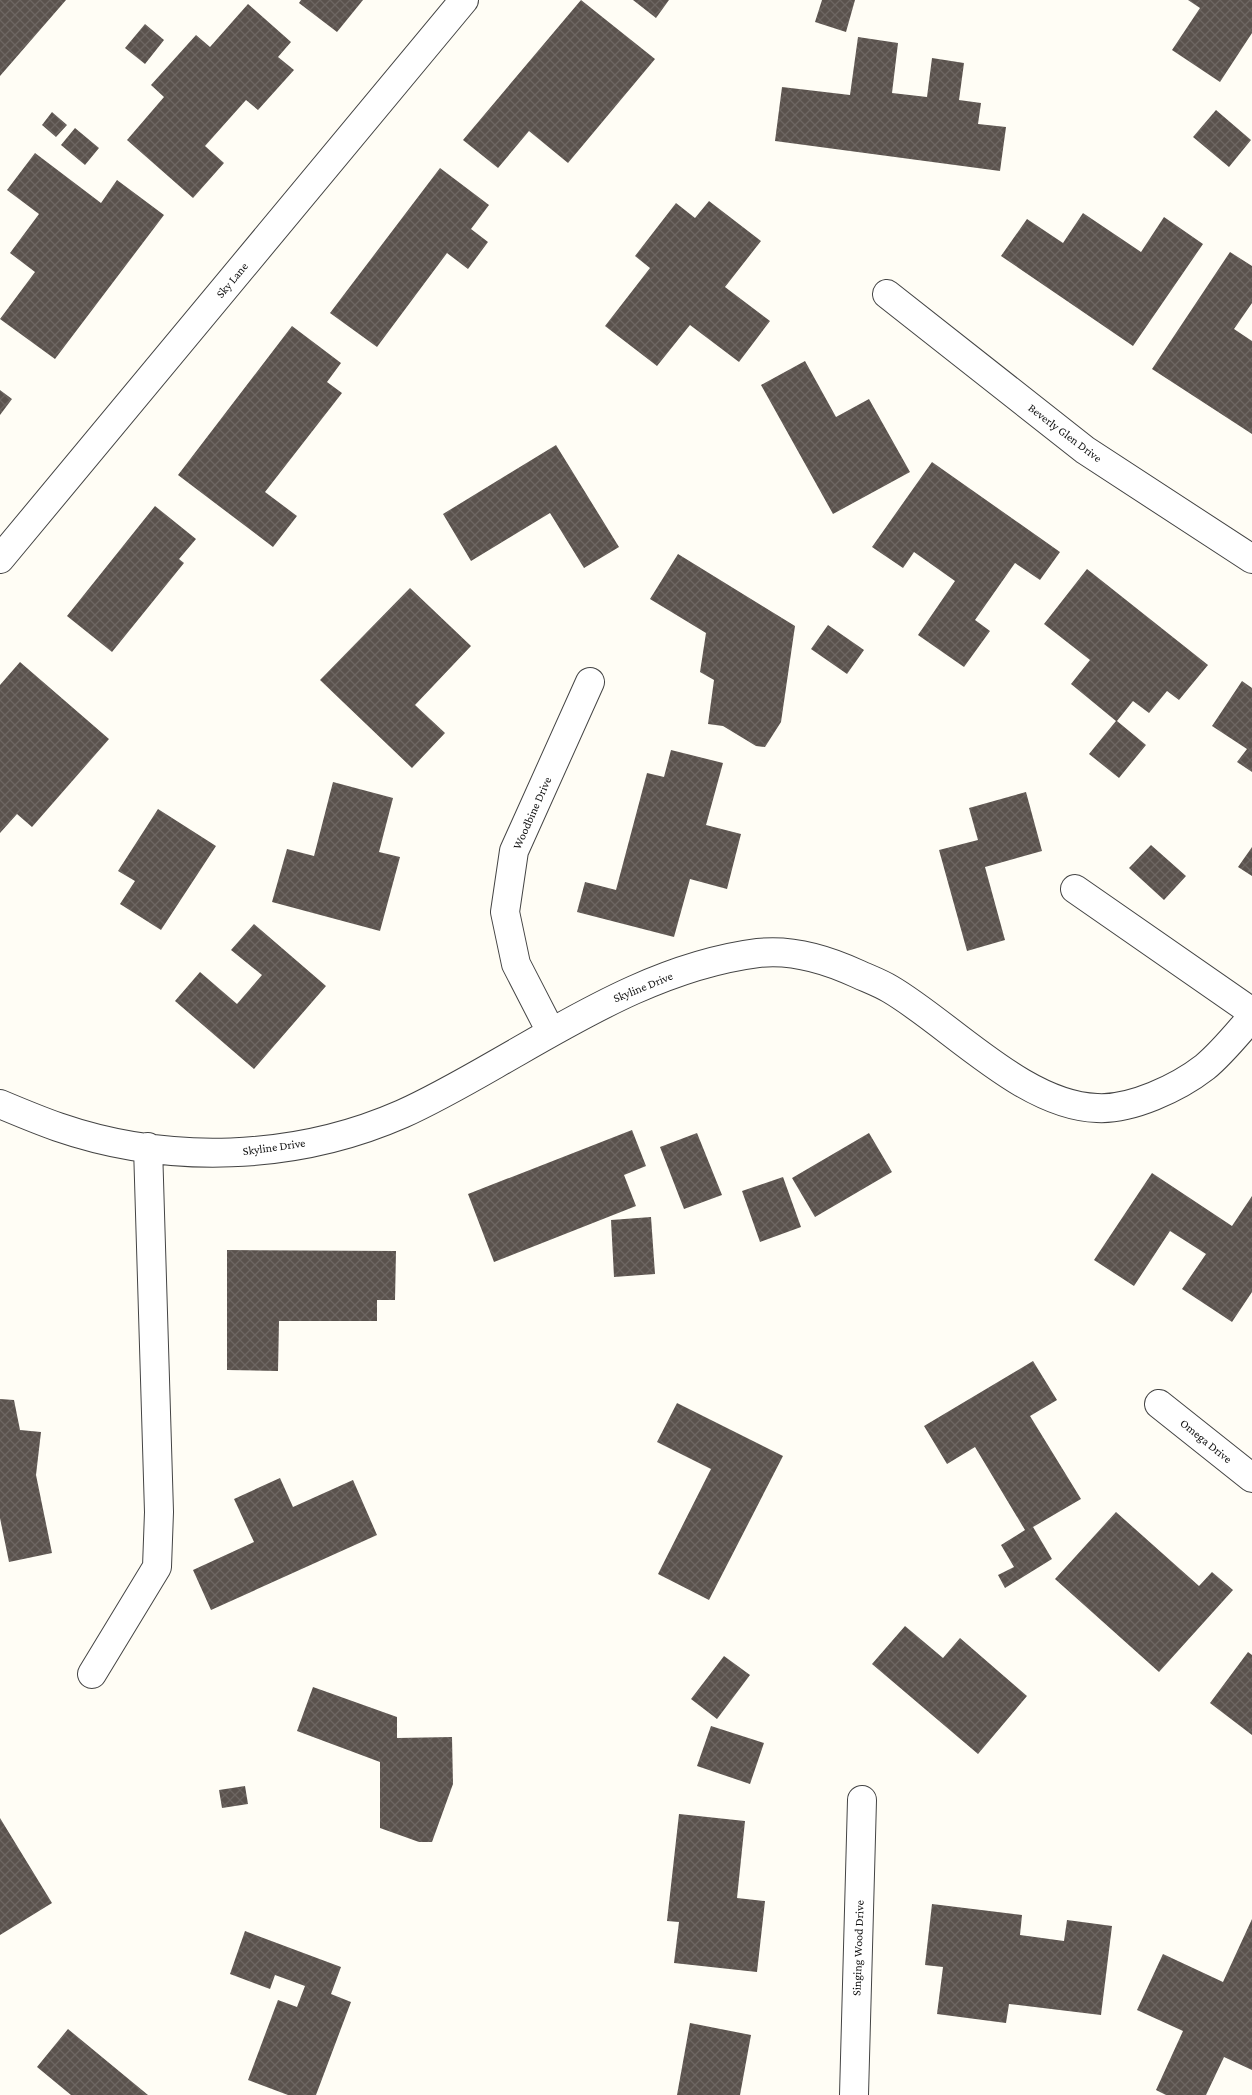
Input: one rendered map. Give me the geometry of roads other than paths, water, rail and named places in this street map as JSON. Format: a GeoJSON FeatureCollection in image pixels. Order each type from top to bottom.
{"type":"FeatureCollection","features":[{"type":"Feature","properties":{"kind":"street","name":"Sky Lane"},"geometry":{"type":"LineString","coordinates":[[0,559],[464,0]]}},
{"type":"Feature","properties":{"kind":"street","name":"Beverly Glen Drive"},"geometry":{"type":"LineString","coordinates":[[887,294],[1085,450],[1252,559]]}},
{"type":"Feature","properties":{"kind":"street","name":"Woodbine Drive"},"geometry":{"type":"LineString","coordinates":[[551,1032],[516,964],[505,912],[514,851],[590,682]]}},
{"type":"Feature","properties":{"kind":"street"},"geometry":{"type":"LineString","coordinates":[[1075,889],[1252,1012]]}},
{"type":"Feature","properties":{"kind":"street","name":"Skyline Drive"},"geometry":{"type":"LineString","coordinates":[[0,1104],[60,1127],[115,1142],[171,1151],[229,1153],[287,1148],[342,1135],[400,1115],[459,1085],[614,998],[701,965],[718,960],[762,953],[801,954],[843,967],[890,989],[1026,1084],[1063,1102],[1098,1109],[1134,1102],[1171,1089],[1205,1067],[1252,1017]]}},
{"type":"Feature","properties":{"kind":"street"},"geometry":{"type":"LineString","coordinates":[[92,1674],[157,1567],[159,1512],[148,1147]]}},
{"type":"Feature","properties":{"kind":"street","name":"Omega Drive"},"geometry":{"type":"LineString","coordinates":[[1159,1404],[1252,1478]]}},
{"type":"Feature","properties":{"kind":"street","name":"Singing Wood Drive"},"geometry":{"type":"LineString","coordinates":[[854,2095],[862,1800]]}}]}
